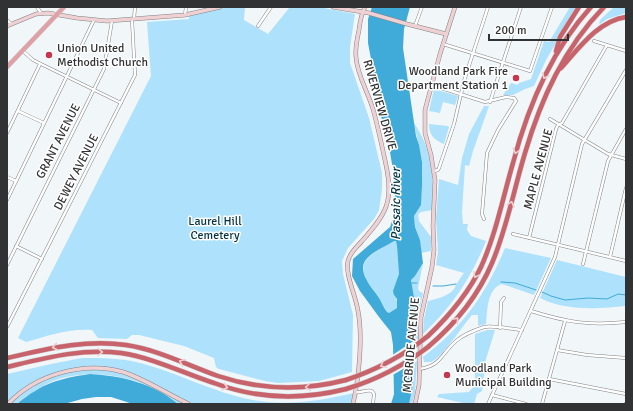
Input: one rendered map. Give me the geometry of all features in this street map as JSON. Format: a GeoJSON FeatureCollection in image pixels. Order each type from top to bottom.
{"type":"FeatureCollection","features":[{"type":"Feature","properties":{"kind":"highway"},"geometry":{"type":"LineString","coordinates":[[553,60],[560,37],[579,7]]}},
{"type":"Feature","properties":{"kind":"highway"},"geometry":{"type":"LineString","coordinates":[[7,358],[63,346],[87,343],[107,343],[126,345],[155,352],[218,376],[255,385],[274,387],[303,387],[346,380],[388,363],[409,351],[428,336],[457,305],[468,290],[481,266],[494,232],[522,132],[535,97],[553,60],[570,33],[591,7]]}},
{"type":"Feature","properties":{"kind":"highway"},"geometry":{"type":"LineString","coordinates":[[7,367],[73,353],[110,352],[148,359],[215,384],[252,393],[271,396],[300,396],[346,389],[368,382],[405,363],[428,347],[448,329],[472,298],[488,272],[502,236],[530,137],[542,105],[556,74],[575,41],[604,7]]}},
{"type":"Feature","properties":{"kind":"highway"},"geometry":{"type":"LineString","coordinates":[[556,74],[595,32],[609,23],[626,17]]}},
{"type":"Feature","properties":{"kind":"main road"},"geometry":{"type":"LineString","coordinates":[[8,64],[64,7]]}},
{"type":"Feature","properties":{"kind":"main road"},"geometry":{"type":"LineString","coordinates":[[7,26],[32,15],[41,14],[112,21],[185,15],[220,7]]}},
{"type":"Feature","properties":{"kind":"main road"},"geometry":{"type":"LineString","coordinates":[[333,7],[366,13],[446,34]]}},
{"type":"Feature","properties":{"kind":"main road"},"geometry":{"type":"LineString","coordinates":[[365,7],[366,13]]}},
{"type":"Feature","properties":{"kind":"main road","name":"MCBRIDE AVENUE"},"geometry":{"type":"LineString","coordinates":[[415,404],[419,385],[421,312],[434,257],[432,226],[435,189],[434,171],[425,128],[425,110],[431,84],[455,7]]}},
{"type":"Feature","properties":{"kind":"main road","name":"RIVERVIEW DRIVE"},"geometry":{"type":"LineString","coordinates":[[353,404],[359,369],[359,318],[348,269],[348,262],[352,252],[376,226],[384,214],[387,206],[388,190],[387,169],[376,120],[356,63],[356,44],[366,13]]}},
{"type":"Feature","properties":{"kind":"main road"},"geometry":{"type":"LineString","coordinates":[[8,404],[21,393],[49,376],[90,368],[129,374],[164,390],[189,404]]}},
{"type":"Feature","properties":{"kind":"street"},"geometry":{"type":"LineString","coordinates":[[37,7],[41,14]]}},
{"type":"Feature","properties":{"kind":"street","name":"DEWEY AVENUE"},"geometry":{"type":"LineString","coordinates":[[7,327],[136,73],[133,20],[135,7]]}},
{"type":"Feature","properties":{"kind":"street"},"geometry":{"type":"LineString","coordinates":[[185,15],[186,7]]}},
{"type":"Feature","properties":{"kind":"street"},"geometry":{"type":"LineString","coordinates":[[258,26],[271,7]]}},
{"type":"Feature","properties":{"kind":"street"},"geometry":{"type":"LineString","coordinates":[[415,26],[422,7]]}},
{"type":"Feature","properties":{"kind":"street"},"geometry":{"type":"LineString","coordinates":[[434,171],[439,168],[454,124],[461,94],[488,7]]}},
{"type":"Feature","properties":{"kind":"street"},"geometry":{"type":"LineString","coordinates":[[490,102],[520,7]]}},
{"type":"Feature","properties":{"kind":"street"},"geometry":{"type":"LineString","coordinates":[[443,44],[526,71],[531,71],[552,7]]}},
{"type":"Feature","properties":{"kind":"street"},"geometry":{"type":"LineString","coordinates":[[7,20],[11,24]]}},
{"type":"Feature","properties":{"kind":"street"},"geometry":{"type":"LineString","coordinates":[[7,200],[94,20]]}},
{"type":"Feature","properties":{"kind":"street","name":"GRANT AVENUE"},"geometry":{"type":"LineString","coordinates":[[7,265],[106,66],[112,21]]}},
{"type":"Feature","properties":{"kind":"street"},"geometry":{"type":"LineString","coordinates":[[594,42],[626,50]]}},
{"type":"Feature","properties":{"kind":"street","name":"MAPLE AVENUE"},"geometry":{"type":"LineString","coordinates":[[529,238],[555,132],[562,123],[607,45]]}},
{"type":"Feature","properties":{"kind":"street"},"geometry":{"type":"LineString","coordinates":[[23,50],[40,64],[121,103]]}},
{"type":"Feature","properties":{"kind":"street"},"geometry":{"type":"LineString","coordinates":[[7,133],[40,64]]}},
{"type":"Feature","properties":{"kind":"street"},"geometry":{"type":"LineString","coordinates":[[488,404],[553,261],[584,140],[626,70]]}},
{"type":"Feature","properties":{"kind":"street"},"geometry":{"type":"LineString","coordinates":[[431,84],[484,102],[490,102],[509,96],[514,98],[516,101],[498,130],[487,153],[482,214],[484,219]]}},
{"type":"Feature","properties":{"kind":"street"},"geometry":{"type":"LineString","coordinates":[[18,111],[44,124]]}},
{"type":"Feature","properties":{"kind":"street"},"geometry":{"type":"LineString","coordinates":[[550,119],[611,155],[626,159]]}},
{"type":"Feature","properties":{"kind":"street"},"geometry":{"type":"LineString","coordinates":[[583,264],[608,161],[626,130]]}},
{"type":"Feature","properties":{"kind":"street"},"geometry":{"type":"LineString","coordinates":[[7,177],[16,181]]}},
{"type":"Feature","properties":{"kind":"street"},"geometry":{"type":"LineString","coordinates":[[610,257],[626,188]]}},
{"type":"Feature","properties":{"kind":"street"},"geometry":{"type":"LineString","coordinates":[[513,234],[626,261]]}},
{"type":"Feature","properties":{"kind":"street"},"geometry":{"type":"LineString","coordinates":[[16,246],[42,259]]}},
{"type":"Feature","properties":{"kind":"street"},"geometry":{"type":"LineString","coordinates":[[500,328],[501,302],[504,298]]}},
{"type":"Feature","properties":{"kind":"street"},"geometry":{"type":"LineString","coordinates":[[530,311],[565,321],[598,324],[626,322]]}},
{"type":"Feature","properties":{"kind":"street"},"geometry":{"type":"LineString","coordinates":[[542,404],[565,321]]}},
{"type":"Feature","properties":{"kind":"street"},"geometry":{"type":"LineString","coordinates":[[419,369],[429,367],[434,364],[463,336],[484,327],[522,330]]}},
{"type":"Feature","properties":{"kind":"street"},"geometry":{"type":"LineString","coordinates":[[557,350],[588,355],[626,358]]}},
{"type":"Feature","properties":{"kind":"street"},"geometry":{"type":"LineString","coordinates":[[549,379],[626,394]]}},
{"type":"Feature","properties":{"kind":"street"},"geometry":{"type":"LineString","coordinates":[[356,392],[360,393],[368,390],[372,391],[374,394],[373,404]]}},
{"type":"Feature","properties":{"kind":"street"},"geometry":{"type":"LineString","coordinates":[[492,395],[526,404]]}},
{"type":"Feature","properties":{"kind":"green space","name":"Laurel Hill Cemetery"},"geometry":{"type":"Polygon","coordinates":[[[223,7],[245,7],[244,20],[268,34],[290,7],[319,7],[355,14],[350,47],[350,63],[369,118],[382,173],[382,189],[379,210],[374,219],[348,248],[342,261],[343,274],[353,315],[352,372],[319,381],[278,383],[219,369],[216,367],[214,358],[184,346],[139,335],[132,335],[127,339],[98,338],[92,330],[75,330],[26,342],[18,338],[151,76],[147,22],[189,19],[189,16],[223,7]]]}},
{"type":"Feature","properties":{"kind":"green space"},"geometry":{"type":"Polygon","coordinates":[[[570,7],[577,7],[546,60],[534,86],[513,95],[503,95],[511,83],[518,85],[519,83],[531,79],[544,41],[549,42],[570,7]]]}},
{"type":"Feature","properties":{"kind":"green space"},"geometry":{"type":"Polygon","coordinates":[[[614,7],[626,7],[626,13],[607,19],[600,24],[601,19],[614,7]]]}},
{"type":"Feature","properties":{"kind":"green space"},"geometry":{"type":"Polygon","coordinates":[[[434,89],[458,96],[455,105],[443,102],[440,113],[429,111],[434,89]]]}},
{"type":"Feature","properties":{"kind":"green space"},"geometry":{"type":"Polygon","coordinates":[[[484,106],[489,106],[469,166],[465,165],[462,212],[463,224],[468,224],[467,230],[471,236],[486,241],[474,268],[460,291],[443,313],[423,334],[424,319],[428,301],[449,294],[464,273],[436,265],[438,252],[436,219],[439,179],[458,185],[462,158],[469,134],[484,106]]]}},
{"type":"Feature","properties":{"kind":"green space"},"geometry":{"type":"Polygon","coordinates":[[[414,123],[429,154],[433,186],[432,210],[418,214],[419,221],[431,237],[431,251],[421,253],[420,240],[415,227],[414,216],[421,205],[422,162],[414,123]]]}},
{"type":"Feature","properties":{"kind":"green space"},"geometry":{"type":"Polygon","coordinates":[[[429,124],[449,127],[444,144],[437,141],[433,137],[429,124]]]}},
{"type":"Feature","properties":{"kind":"green space"},"geometry":{"type":"Polygon","coordinates":[[[396,241],[397,246],[399,274],[394,295],[397,301],[397,308],[389,313],[365,276],[364,266],[370,256],[396,241]]]}},
{"type":"Feature","properties":{"kind":"green space"},"geometry":{"type":"Polygon","coordinates":[[[505,248],[551,258],[534,295],[502,284],[497,286],[493,290],[489,301],[486,324],[478,326],[478,315],[472,315],[436,359],[431,362],[424,362],[423,357],[450,334],[472,308],[490,280],[505,248]]]}},
{"type":"Feature","properties":{"kind":"green space"},"geometry":{"type":"Polygon","coordinates":[[[557,260],[626,277],[626,306],[604,308],[571,307],[540,298],[557,260]]]}},
{"type":"Feature","properties":{"kind":"green space"},"geometry":{"type":"Polygon","coordinates":[[[423,263],[418,288],[419,291],[423,293],[418,317],[418,339],[413,342],[413,328],[417,302],[414,297],[411,279],[415,276],[423,263]]]}},
{"type":"Feature","properties":{"kind":"green space"},"geometry":{"type":"Polygon","coordinates":[[[487,330],[495,330],[486,359],[482,391],[477,394],[474,404],[467,404],[437,397],[439,394],[469,392],[475,385],[475,334],[487,330]]]}},
{"type":"Feature","properties":{"kind":"green space"},"geometry":{"type":"Polygon","coordinates":[[[82,358],[104,358],[133,361],[169,372],[224,393],[266,402],[304,402],[354,393],[351,404],[178,404],[151,387],[135,381],[118,377],[85,374],[53,381],[37,389],[21,402],[7,404],[7,374],[82,358]]]}},
{"type":"Feature","properties":{"kind":"green space"},"geometry":{"type":"Polygon","coordinates":[[[417,361],[415,392],[412,404],[409,404],[413,385],[413,364],[417,361]]]}},
{"type":"Feature","properties":{"kind":"water"},"geometry":{"type":"Polygon","coordinates":[[[372,7],[410,7],[404,29],[403,48],[416,136],[422,162],[421,205],[414,216],[415,227],[420,240],[423,263],[411,280],[414,297],[417,302],[413,328],[413,385],[409,404],[391,404],[394,394],[393,345],[391,332],[360,291],[352,276],[353,259],[390,227],[396,210],[393,170],[389,146],[375,94],[374,75],[368,43],[368,19],[372,7]],[[396,241],[371,255],[363,265],[366,279],[389,313],[397,308],[397,299],[393,291],[399,274],[396,241]]]}},
{"type":"Feature","properties":{"kind":"water"},"geometry":{"type":"Polygon","coordinates":[[[90,374],[137,382],[158,391],[178,404],[133,404],[111,397],[96,397],[64,404],[17,404],[35,391],[51,383],[90,374]]]}},
{"type":"Feature","properties":{"kind":"pier"},"geometry":{"type":"Polygon","coordinates":[[[415,340],[415,362],[391,376],[391,356],[415,340]]]}},
{"type":"Feature","properties":{"kind":"waterway"},"geometry":{"type":"LineString","coordinates":[[501,282],[515,283],[536,290]]}},
{"type":"Feature","properties":{"kind":"waterway"},"geometry":{"type":"LineString","coordinates":[[411,283],[417,283]]}},
{"type":"Feature","properties":{"kind":"waterway"},"geometry":{"type":"LineString","coordinates":[[433,286],[456,284]]}},
{"type":"Feature","properties":{"kind":"waterway"},"geometry":{"type":"LineString","coordinates":[[542,292],[565,300],[588,298],[607,299],[618,294],[626,295]]}},
{"type":"Feature","properties":{"kind":"place","name":"Union United Methodist Church"},"geometry":{"type":"Point","coordinates":[49,55]}},
{"type":"Feature","properties":{"kind":"place","name":"Woodland Park Fire Department Station 1"},"geometry":{"type":"Point","coordinates":[516,78]}},
{"type":"Feature","properties":{"kind":"place","name":"Woodland Park Municipal Building"},"geometry":{"type":"Point","coordinates":[447,375]}},
{"type":"Feature","properties":{"kind":"water label","name":"Passaic River"},"geometry":{"type":"Point","coordinates":[395,204]}}]}
